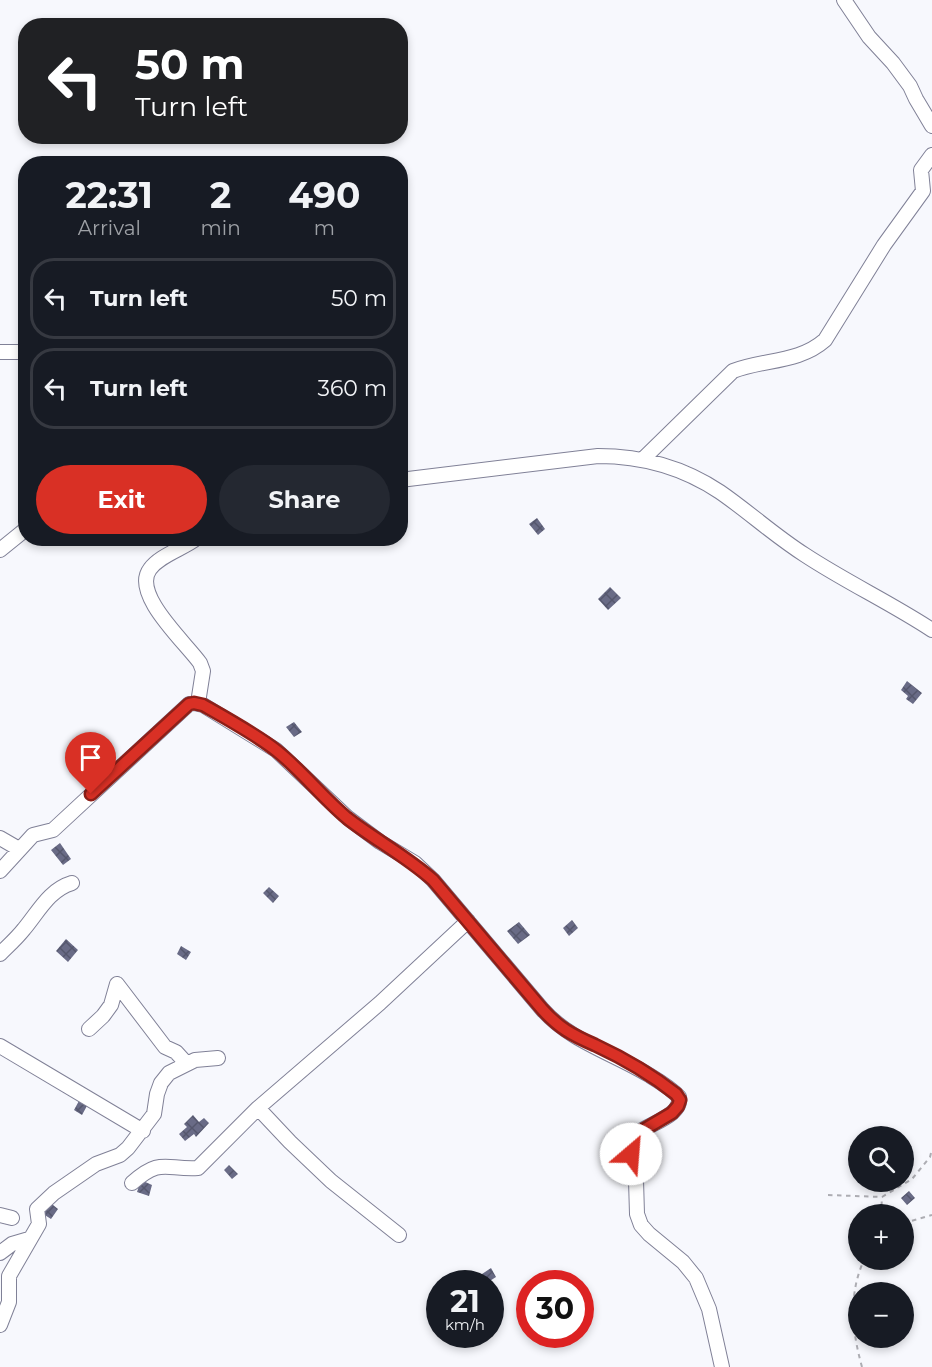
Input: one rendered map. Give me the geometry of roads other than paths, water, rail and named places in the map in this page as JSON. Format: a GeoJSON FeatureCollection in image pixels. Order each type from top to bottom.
{"type":"FeatureCollection","features":[{"type":"Feature","properties":{"kind":"street"},"geometry":{"type":"LineString","coordinates":[[844,0],[868,36],[910,86],[932,126]]}},
{"type":"Feature","properties":{"kind":"street"},"geometry":{"type":"LineString","coordinates":[[642,460],[733,371],[749,365],[802,354],[825,340],[884,245],[923,191],[921,170],[932,155]]}},
{"type":"Feature","properties":{"kind":"street"},"geometry":{"type":"LineString","coordinates":[[0,352],[18,352]]}},
{"type":"Feature","properties":{"kind":"street"},"geometry":{"type":"LineString","coordinates":[[408,479],[598,456],[621,456],[642,460],[703,481],[802,553],[932,630]]}},
{"type":"Feature","properties":{"kind":"street"},"geometry":{"type":"LineString","coordinates":[[0,550],[18,535]]}},
{"type":"Feature","properties":{"kind":"street"},"geometry":{"type":"LineString","coordinates":[[183,546],[156,562],[146,576],[145,585],[148,595],[162,617],[200,663],[203,671],[198,703]]}},
{"type":"Feature","properties":{"kind":"street"},"geometry":{"type":"LineString","coordinates":[[0,871],[33,835],[53,830],[189,704],[198,703],[276,750],[348,818],[415,864],[433,880],[542,1009],[560,1027],[639,1069],[679,1097],[680,1102],[676,1109],[665,1118],[637,1133],[630,1141],[636,1180],[637,1214],[644,1230],[687,1266],[696,1278],[711,1316],[722,1367]]}},
{"type":"Feature","properties":{"kind":"street"},"geometry":{"type":"LineString","coordinates":[[0,838],[19,849]]}},
{"type":"Feature","properties":{"kind":"street"},"geometry":{"type":"LineString","coordinates":[[0,954],[60,886],[72,883]]}},
{"type":"Feature","properties":{"kind":"street"},"geometry":{"type":"LineString","coordinates":[[132,1183],[146,1171],[159,1166],[198,1168],[258,1108],[380,1003],[468,921]]}},
{"type":"Feature","properties":{"kind":"street"},"geometry":{"type":"LineString","coordinates":[[89,1029],[111,1005],[117,984],[165,1047],[176,1052],[186,1063]]}},
{"type":"Feature","properties":{"kind":"street"},"geometry":{"type":"LineString","coordinates":[[0,1046],[143,1131]]}},
{"type":"Feature","properties":{"kind":"street"},"geometry":{"type":"LineString","coordinates":[[0,1325],[9,1302],[9,1276],[39,1224],[37,1209],[54,1193],[96,1164],[120,1155],[143,1131],[154,1114],[160,1083],[169,1073],[195,1060],[218,1058]]}},
{"type":"Feature","properties":{"kind":"street"},"geometry":{"type":"LineString","coordinates":[[258,1108],[331,1181],[399,1235]]}},
{"type":"Feature","properties":{"kind":"street"},"geometry":{"type":"LineString","coordinates":[[0,1253],[12,1244],[29,1239]]}}]}
